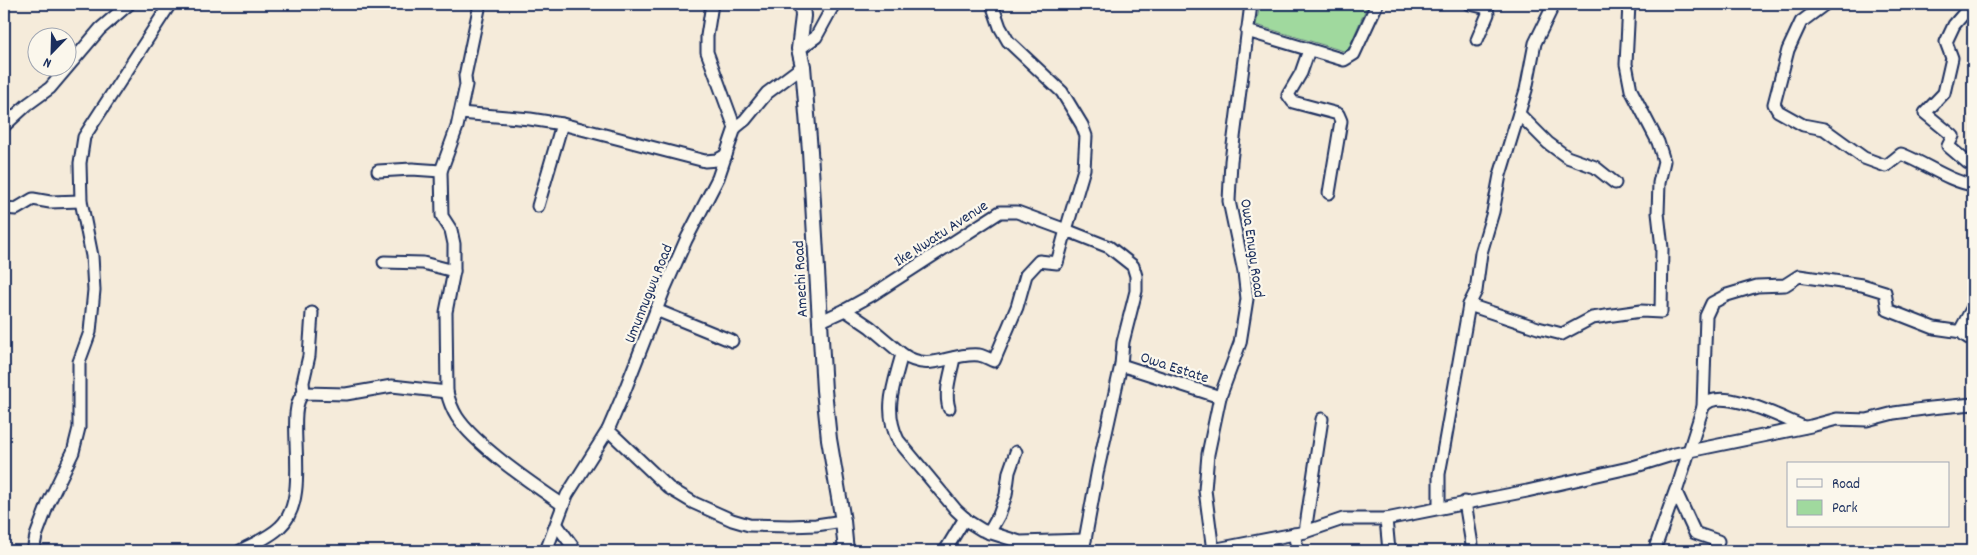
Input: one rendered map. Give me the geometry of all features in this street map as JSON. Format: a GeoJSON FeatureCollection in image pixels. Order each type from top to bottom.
{"type":"FeatureCollection","features":[{"type":"Feature","properties":{"kind":"main road","name":"Amechi Road"},"geometry":{"type":"LineString","coordinates":[[802,4],[803,16],[799,49],[803,66],[810,151],[819,322],[829,439],[843,521],[846,551]]}},
{"type":"Feature","properties":{"kind":"street"},"geometry":{"type":"LineString","coordinates":[[4,126],[28,104],[50,88],[100,29],[129,4]]}},
{"type":"Feature","properties":{"kind":"street"},"geometry":{"type":"LineString","coordinates":[[33,551],[36,536],[48,504],[73,452],[80,428],[79,362],[90,332],[94,290],[92,256],[81,200],[80,163],[84,137],[170,4]]}},
{"type":"Feature","properties":{"kind":"street"},"geometry":{"type":"LineString","coordinates":[[480,4],[465,76],[466,85],[460,113],[441,170],[442,216],[451,230],[454,244],[454,271],[446,312],[447,392],[450,405],[458,418],[478,440],[563,505]]}},
{"type":"Feature","properties":{"kind":"street"},"geometry":{"type":"LineString","coordinates":[[712,4],[707,36],[707,52],[735,128]]}},
{"type":"Feature","properties":{"kind":"street"},"geometry":{"type":"LineString","coordinates":[[799,49],[816,37],[834,4]]}},
{"type":"Feature","properties":{"kind":"street"},"geometry":{"type":"LineString","coordinates":[[845,310],[912,360],[923,363],[978,355],[994,361],[1017,307],[1026,275],[1039,261],[1057,263],[1084,169],[1086,136],[1082,125],[1062,92],[1008,41],[1000,27],[992,4]]}},
{"type":"Feature","properties":{"kind":"street","name":"Owa Enugu Road"},"geometry":{"type":"LineString","coordinates":[[1212,551],[1205,490],[1208,454],[1220,397],[1240,343],[1247,299],[1244,272],[1229,201],[1231,161],[1251,4]]}},
{"type":"Feature","properties":{"kind":"street"},"geometry":{"type":"LineString","coordinates":[[1247,31],[1344,60],[1352,57],[1377,4]]}},
{"type":"Feature","properties":{"kind":"street"},"geometry":{"type":"LineString","coordinates":[[1470,4],[1486,8],[1488,14],[1477,40]]}},
{"type":"Feature","properties":{"kind":"street"},"geometry":{"type":"LineString","coordinates":[[1439,507],[1439,474],[1469,306],[1476,291],[1480,253],[1493,212],[1500,175],[1526,90],[1534,43],[1554,4]]}},
{"type":"Feature","properties":{"kind":"street"},"geometry":{"type":"LineString","coordinates":[[1469,306],[1562,334],[1592,318],[1641,311],[1662,312],[1662,248],[1658,213],[1659,183],[1664,161],[1658,142],[1631,90],[1626,64],[1629,4]]}},
{"type":"Feature","properties":{"kind":"street"},"geometry":{"type":"LineString","coordinates":[[1825,4],[1800,22],[1788,50],[1774,104],[1778,111],[1803,125],[1824,129],[1864,158],[1886,166],[1901,154],[1961,183],[1973,185]]}},
{"type":"Feature","properties":{"kind":"street"},"geometry":{"type":"LineString","coordinates":[[1968,163],[1948,146],[1953,136],[1925,113],[1944,93],[1952,58],[1946,42],[1954,25],[1972,4]]}},
{"type":"Feature","properties":{"kind":"street"},"geometry":{"type":"LineString","coordinates":[[1309,50],[1301,73],[1288,95],[1293,102],[1338,114],[1341,121],[1330,193]]}},
{"type":"Feature","properties":{"kind":"street","name":"Umunnugwu Road"},"geometry":{"type":"LineString","coordinates":[[546,551],[572,485],[608,430],[686,240],[714,186],[735,128],[745,120],[767,92],[803,66]]}},
{"type":"Feature","properties":{"kind":"street"},"geometry":{"type":"LineString","coordinates":[[460,113],[530,119],[562,124],[705,161],[717,160],[726,154]]}},
{"type":"Feature","properties":{"kind":"street"},"geometry":{"type":"LineString","coordinates":[[1519,114],[1548,143],[1567,157],[1595,167],[1615,183]]}},
{"type":"Feature","properties":{"kind":"street"},"geometry":{"type":"LineString","coordinates":[[538,206],[562,124]]}},
{"type":"Feature","properties":{"kind":"street"},"geometry":{"type":"LineString","coordinates":[[378,171],[441,170]]}},
{"type":"Feature","properties":{"kind":"street"},"geometry":{"type":"LineString","coordinates":[[4,208],[16,209],[33,199],[50,202],[81,200]]}},
{"type":"Feature","properties":{"kind":"street","name":"Ike Nwatu Avenue"},"geometry":{"type":"LineString","coordinates":[[819,322],[845,310],[1000,212],[1018,212],[1109,247],[1133,266],[1136,276],[1136,291],[1123,342],[1121,365],[1084,546]]}},
{"type":"Feature","properties":{"kind":"street"},"geometry":{"type":"LineString","coordinates":[[384,262],[422,263],[454,271]]}},
{"type":"Feature","properties":{"kind":"street"},"geometry":{"type":"LineString","coordinates":[[1654,551],[1703,406],[1706,316],[1712,302],[1727,295],[1757,286],[1785,285],[1799,276],[1862,285],[1885,292],[1888,310],[1934,328],[1962,332],[1973,341]]}},
{"type":"Feature","properties":{"kind":"street"},"geometry":{"type":"LineString","coordinates":[[1962,332],[1961,330],[1973,307]]}},
{"type":"Feature","properties":{"kind":"street"},"geometry":{"type":"LineString","coordinates":[[656,310],[732,340]]}},
{"type":"Feature","properties":{"kind":"street"},"geometry":{"type":"LineString","coordinates":[[304,393],[303,382],[309,356],[312,313]]}},
{"type":"Feature","properties":{"kind":"street"},"geometry":{"type":"LineString","coordinates":[[902,354],[890,399],[890,416],[893,429],[898,440],[964,518],[982,530],[1024,547],[1084,546]]}},
{"type":"Feature","properties":{"kind":"street"},"geometry":{"type":"LineString","coordinates":[[949,408],[948,387],[954,358]]}},
{"type":"Feature","properties":{"kind":"street","name":"Owa Estate"},"geometry":{"type":"LineString","coordinates":[[1121,365],[1220,397]]}},
{"type":"Feature","properties":{"kind":"street"},"geometry":{"type":"LineString","coordinates":[[240,551],[280,527],[291,510],[298,476],[296,410],[300,396],[304,393],[346,394],[370,388],[392,386],[447,392]]}},
{"type":"Feature","properties":{"kind":"street"},"geometry":{"type":"LineString","coordinates":[[1703,406],[1713,398],[1733,400],[1804,427]]}},
{"type":"Feature","properties":{"kind":"street"},"geometry":{"type":"LineString","coordinates":[[1212,551],[1299,533],[1343,519],[1386,519],[1439,507],[1538,489],[1688,452],[1837,419],[1867,420],[1894,413],[1973,404]]}},
{"type":"Feature","properties":{"kind":"street"},"geometry":{"type":"LineString","coordinates":[[1298,551],[1299,533],[1322,419]]}},
{"type":"Feature","properties":{"kind":"street"},"geometry":{"type":"LineString","coordinates":[[608,430],[669,488],[694,503],[732,520],[749,525],[790,526],[843,521]]}},
{"type":"Feature","properties":{"kind":"street"},"geometry":{"type":"LineString","coordinates":[[990,533],[1006,495],[1009,472],[1016,452]]}},
{"type":"Feature","properties":{"kind":"street"},"geometry":{"type":"LineString","coordinates":[[1676,489],[1678,499],[1695,533],[1718,541],[1715,549],[1719,551]]}},
{"type":"Feature","properties":{"kind":"street"},"geometry":{"type":"LineString","coordinates":[[1465,502],[1473,551]]}},
{"type":"Feature","properties":{"kind":"street"},"geometry":{"type":"LineString","coordinates":[[945,551],[964,518]]}},
{"type":"Feature","properties":{"kind":"street"},"geometry":{"type":"LineString","coordinates":[[1386,519],[1389,551]]}},
{"type":"Feature","properties":{"kind":"street"},"geometry":{"type":"LineString","coordinates":[[557,525],[576,551]]}},
{"type":"Feature","properties":{"kind":"green space"},"geometry":{"type":"Polygon","coordinates":[[[1260,4],[1368,4],[1347,52],[1256,25],[1260,4]]]}}]}
